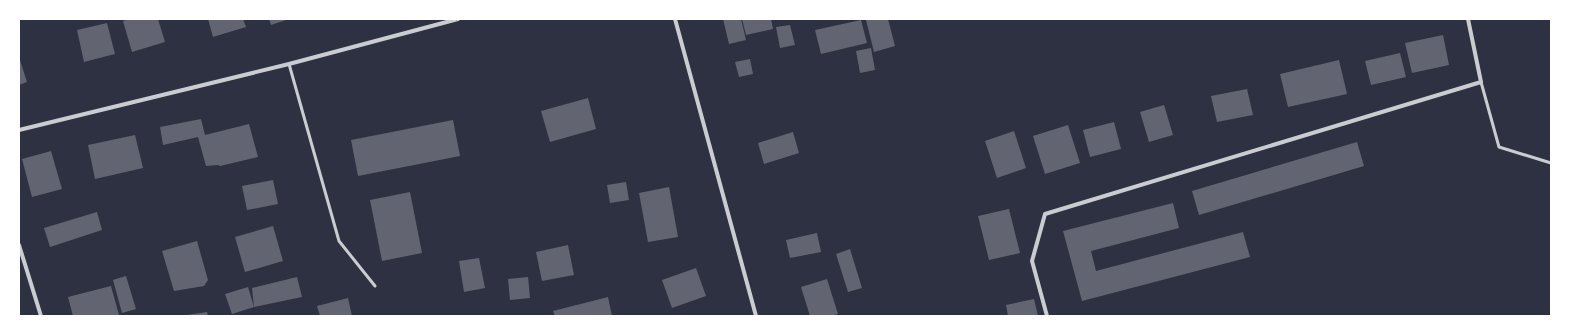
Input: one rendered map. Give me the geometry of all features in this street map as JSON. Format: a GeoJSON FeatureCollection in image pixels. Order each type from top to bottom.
{"type":"FeatureCollection","features":[{"type":"Feature","properties":{"kind":"street"},"geometry":{"type":"LineString","coordinates":[[19,130],[289,64],[458,19]]}},
{"type":"Feature","properties":{"kind":"street"},"geometry":{"type":"LineString","coordinates":[[675,19],[756,316]]}},
{"type":"Feature","properties":{"kind":"street"},"geometry":{"type":"LineString","coordinates":[[1047,316],[1032,261],[1045,214],[1481,82],[1468,19]]}},
{"type":"Feature","properties":{"kind":"street"},"geometry":{"type":"LineString","coordinates":[[19,245],[41,316]]}},
{"type":"Feature","properties":{"kind":"lane"},"geometry":{"type":"LineString","coordinates":[[289,64],[339,241],[375,286]]}},
{"type":"Feature","properties":{"kind":"lane"},"geometry":{"type":"LineString","coordinates":[[1481,82],[1500,147],[1551,163]]}},
{"type":"Feature","properties":{"kind":"building"},"geometry":{"type":"Polygon","coordinates":[[[130,19],[158,19],[165,42],[132,52],[123,21],[130,19]]]}},
{"type":"Feature","properties":{"kind":"building"},"geometry":{"type":"Polygon","coordinates":[[[208,19],[243,19],[246,27],[213,37],[208,19]]]}},
{"type":"Feature","properties":{"kind":"building"},"geometry":{"type":"Polygon","coordinates":[[[269,19],[289,19],[271,25],[269,19]]]}},
{"type":"Feature","properties":{"kind":"building"},"geometry":{"type":"Polygon","coordinates":[[[723,19],[741,19],[746,40],[729,44],[723,19]]]}},
{"type":"Feature","properties":{"kind":"building"},"geometry":{"type":"Polygon","coordinates":[[[742,19],[771,19],[773,29],[746,35],[742,19]]]}},
{"type":"Feature","properties":{"kind":"building"},"geometry":{"type":"Polygon","coordinates":[[[888,19],[895,46],[874,52],[866,20],[888,19]]]}},
{"type":"Feature","properties":{"kind":"building"},"geometry":{"type":"Polygon","coordinates":[[[861,20],[867,43],[821,54],[815,30],[861,20]]]}},
{"type":"Feature","properties":{"kind":"building"},"geometry":{"type":"Polygon","coordinates":[[[107,23],[115,54],[84,62],[77,30],[107,23]]]}},
{"type":"Feature","properties":{"kind":"building"},"geometry":{"type":"Polygon","coordinates":[[[790,25],[795,45],[780,48],[776,27],[790,25]]]}},
{"type":"Feature","properties":{"kind":"building"},"geometry":{"type":"Polygon","coordinates":[[[1443,35],[1449,65],[1412,73],[1405,43],[1443,35]]]}},
{"type":"Feature","properties":{"kind":"building"},"geometry":{"type":"Polygon","coordinates":[[[871,48],[875,70],[860,73],[856,51],[871,48]]]}},
{"type":"Feature","properties":{"kind":"building"},"geometry":{"type":"Polygon","coordinates":[[[1400,53],[1406,77],[1371,85],[1365,61],[1400,53]]]}},
{"type":"Feature","properties":{"kind":"building"},"geometry":{"type":"Polygon","coordinates":[[[750,59],[753,74],[739,77],[735,62],[750,59]]]}},
{"type":"Feature","properties":{"kind":"building"},"geometry":{"type":"Polygon","coordinates":[[[20,60],[27,82],[19,85],[19,61],[20,60]]]}},
{"type":"Feature","properties":{"kind":"building"},"geometry":{"type":"Polygon","coordinates":[[[1339,60],[1347,94],[1288,107],[1280,74],[1339,60]]]}},
{"type":"Feature","properties":{"kind":"building"},"geometry":{"type":"Polygon","coordinates":[[[1247,89],[1253,115],[1217,122],[1211,96],[1247,89]]]}},
{"type":"Feature","properties":{"kind":"building"},"geometry":{"type":"Polygon","coordinates":[[[588,98],[596,129],[550,142],[541,111],[588,98]]]}},
{"type":"Feature","properties":{"kind":"building"},"geometry":{"type":"Polygon","coordinates":[[[1164,105],[1173,135],[1149,142],[1140,112],[1164,105]]]}},
{"type":"Feature","properties":{"kind":"building"},"geometry":{"type":"Polygon","coordinates":[[[201,119],[205,135],[249,124],[258,157],[220,166],[206,166],[198,137],[163,145],[160,127],[201,119]]]}},
{"type":"Feature","properties":{"kind":"building"},"geometry":{"type":"Polygon","coordinates":[[[453,120],[460,156],[358,176],[351,140],[453,120]]]}},
{"type":"Feature","properties":{"kind":"building"},"geometry":{"type":"Polygon","coordinates":[[[1114,122],[1121,149],[1090,157],[1083,130],[1114,122]]]}},
{"type":"Feature","properties":{"kind":"building"},"geometry":{"type":"Polygon","coordinates":[[[1068,125],[1080,163],[1045,174],[1033,136],[1068,125]]]}},
{"type":"Feature","properties":{"kind":"building"},"geometry":{"type":"Polygon","coordinates":[[[1014,131],[1026,168],[997,178],[985,141],[1014,131]]]}},
{"type":"Feature","properties":{"kind":"building"},"geometry":{"type":"Polygon","coordinates":[[[793,132],[799,153],[764,164],[758,143],[793,132]]]}},
{"type":"Feature","properties":{"kind":"building"},"geometry":{"type":"Polygon","coordinates":[[[135,135],[143,168],[95,179],[88,145],[135,135]]]}},
{"type":"Feature","properties":{"kind":"building"},"geometry":{"type":"Polygon","coordinates":[[[1357,142],[1364,166],[1199,215],[1192,191],[1357,142]]]}},
{"type":"Feature","properties":{"kind":"building"},"geometry":{"type":"Polygon","coordinates":[[[51,151],[62,189],[32,197],[22,159],[51,151]]]}},
{"type":"Feature","properties":{"kind":"building"},"geometry":{"type":"Polygon","coordinates":[[[273,180],[278,204],[247,210],[242,186],[273,180]]]}},
{"type":"Feature","properties":{"kind":"building"},"geometry":{"type":"Polygon","coordinates":[[[626,182],[629,200],[610,203],[607,185],[626,182]]]}},
{"type":"Feature","properties":{"kind":"building"},"geometry":{"type":"Polygon","coordinates":[[[669,187],[678,237],[648,242],[639,193],[669,187]]]}},
{"type":"Feature","properties":{"kind":"building"},"geometry":{"type":"Polygon","coordinates":[[[410,192],[422,253],[382,261],[370,200],[410,192]]]}},
{"type":"Feature","properties":{"kind":"building"},"geometry":{"type":"Polygon","coordinates":[[[1173,203],[1179,228],[1091,251],[1096,271],[1243,232],[1250,257],[1082,301],[1063,231],[1173,203]]]}},
{"type":"Feature","properties":{"kind":"building"},"geometry":{"type":"Polygon","coordinates":[[[1009,209],[1020,253],[989,260],[978,216],[1009,209]]]}},
{"type":"Feature","properties":{"kind":"building"},"geometry":{"type":"Polygon","coordinates":[[[97,212],[102,230],[50,247],[44,228],[97,212]]]}},
{"type":"Feature","properties":{"kind":"building"},"geometry":{"type":"Polygon","coordinates":[[[273,226],[283,261],[245,272],[235,237],[273,226]]]}},
{"type":"Feature","properties":{"kind":"building"},"geometry":{"type":"Polygon","coordinates":[[[817,233],[821,252],[790,258],[786,240],[817,233]]]}},
{"type":"Feature","properties":{"kind":"building"},"geometry":{"type":"Polygon","coordinates":[[[197,241],[208,280],[204,286],[174,291],[162,251],[197,241]]]}},
{"type":"Feature","properties":{"kind":"building"},"geometry":{"type":"Polygon","coordinates":[[[568,245],[574,275],[542,281],[536,252],[568,245]]]}},
{"type":"Feature","properties":{"kind":"building"},"geometry":{"type":"Polygon","coordinates":[[[850,249],[862,288],[848,292],[836,254],[850,249]]]}},
{"type":"Feature","properties":{"kind":"building"},"geometry":{"type":"Polygon","coordinates":[[[479,258],[485,288],[464,292],[459,261],[479,258]]]}},
{"type":"Feature","properties":{"kind":"building"},"geometry":{"type":"Polygon","coordinates":[[[696,268],[706,296],[672,308],[662,280],[696,268]]]}},
{"type":"Feature","properties":{"kind":"building"},"geometry":{"type":"Polygon","coordinates":[[[126,276],[136,309],[122,313],[113,280],[126,276]]]}},
{"type":"Feature","properties":{"kind":"building"},"geometry":{"type":"Polygon","coordinates":[[[297,277],[302,297],[254,307],[252,288],[297,277]]]}},
{"type":"Feature","properties":{"kind":"building"},"geometry":{"type":"Polygon","coordinates":[[[528,277],[530,298],[510,300],[508,279],[528,277]]]}},
{"type":"Feature","properties":{"kind":"building"},"geometry":{"type":"Polygon","coordinates":[[[827,279],[838,314],[830,316],[810,316],[801,287],[827,279]]]}},
{"type":"Feature","properties":{"kind":"building"},"geometry":{"type":"Polygon","coordinates":[[[111,286],[119,315],[73,316],[68,297],[111,286]]]}},
{"type":"Feature","properties":{"kind":"building"},"geometry":{"type":"Polygon","coordinates":[[[248,287],[254,307],[232,314],[225,294],[248,287]]]}},
{"type":"Feature","properties":{"kind":"building"},"geometry":{"type":"Polygon","coordinates":[[[608,297],[612,316],[555,316],[553,311],[608,297]]]}},
{"type":"Feature","properties":{"kind":"building"},"geometry":{"type":"Polygon","coordinates":[[[348,298],[352,316],[320,316],[317,306],[348,298]]]}},
{"type":"Feature","properties":{"kind":"building"},"geometry":{"type":"Polygon","coordinates":[[[1034,299],[1038,316],[1008,316],[1006,305],[1034,299]]]}},
{"type":"Feature","properties":{"kind":"building"},"geometry":{"type":"Polygon","coordinates":[[[207,312],[208,316],[187,316],[187,315],[207,312]]]}}]}
